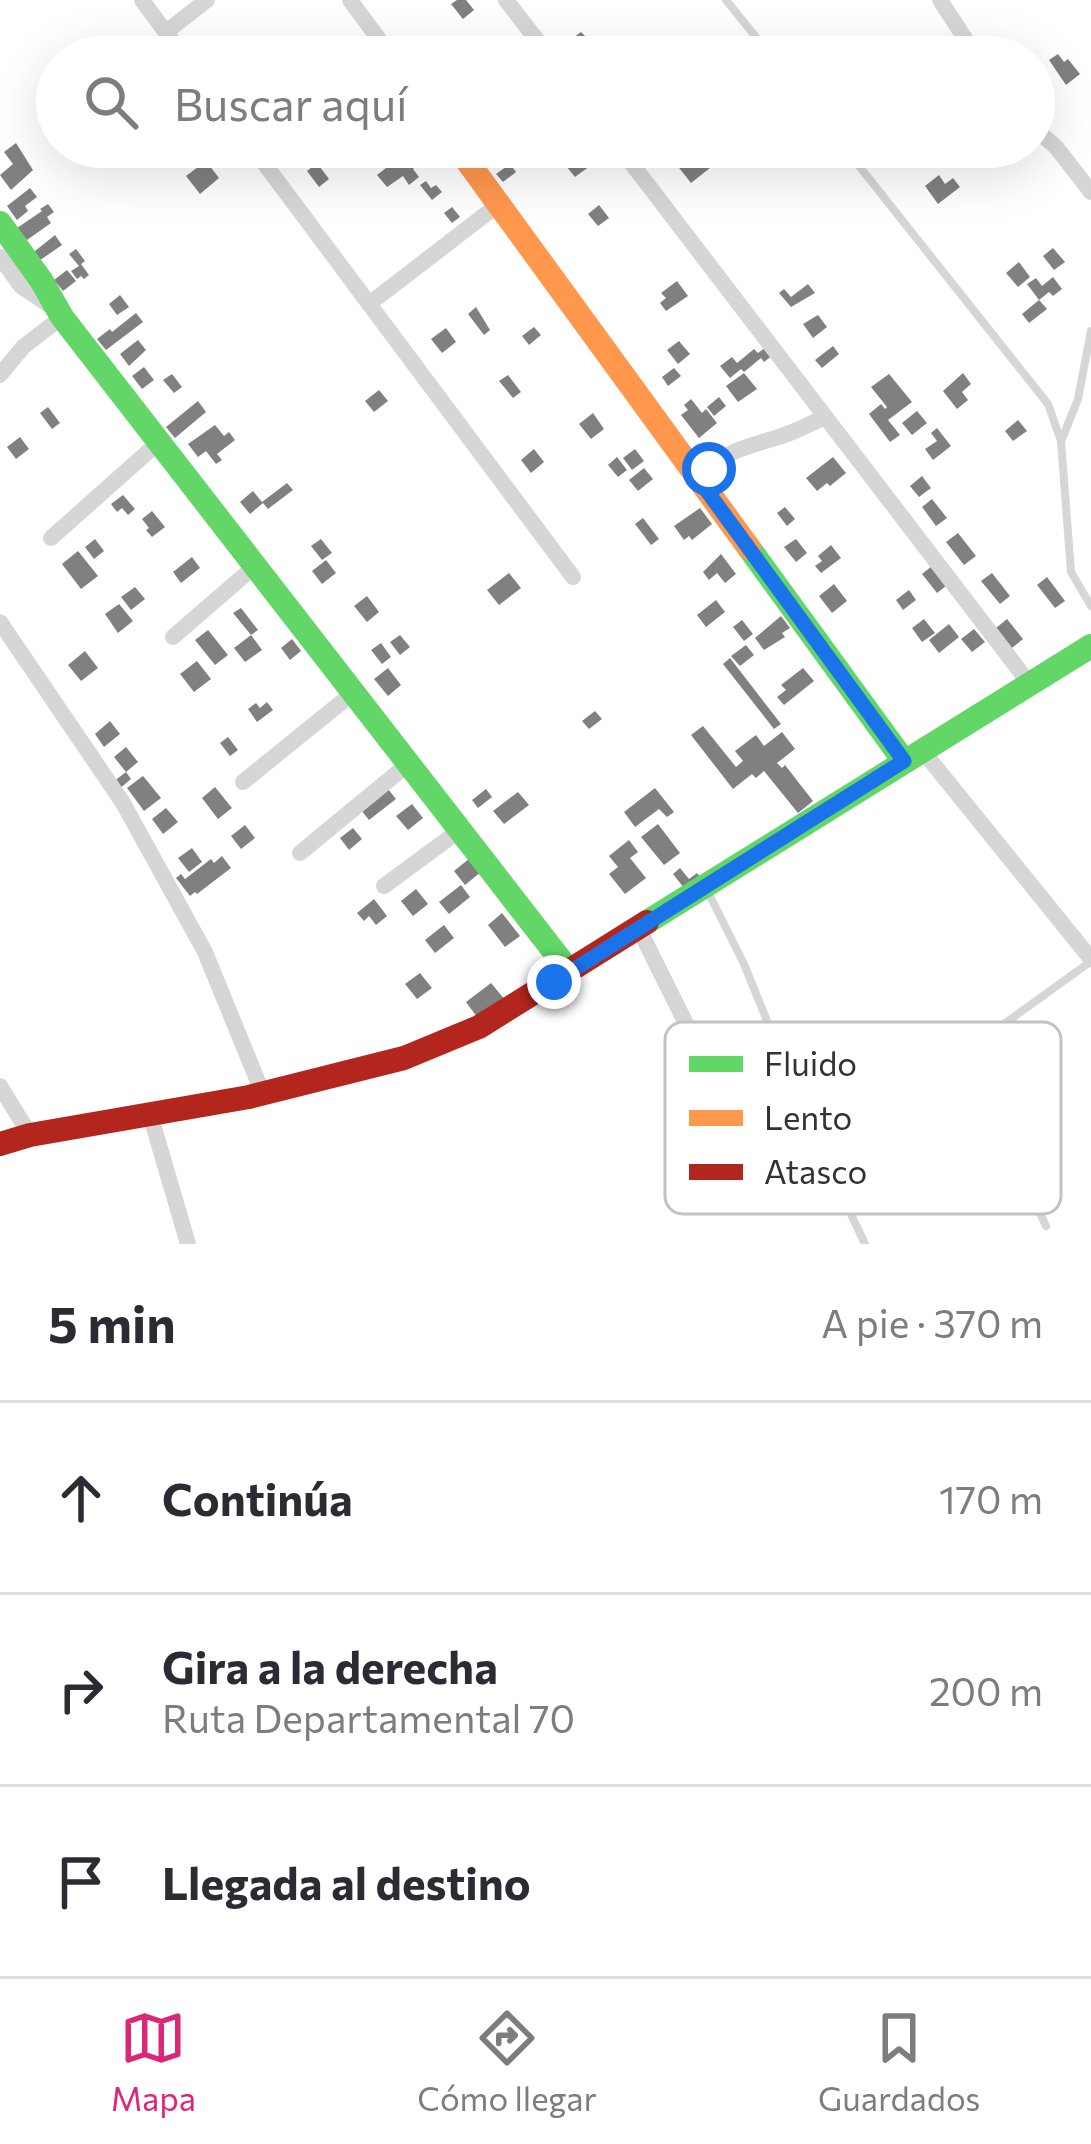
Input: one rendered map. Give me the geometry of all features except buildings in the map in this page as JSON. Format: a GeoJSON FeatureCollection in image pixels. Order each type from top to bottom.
{"type":"FeatureCollection","features":[{"type":"Feature","properties":{"kind":"street"},"geometry":{"type":"LineString","coordinates":[[142,0],[169,36]]}},
{"type":"Feature","properties":{"kind":"street"},"geometry":{"type":"LineString","coordinates":[[166,32],[207,0]]}},
{"type":"Feature","properties":{"kind":"street"},"geometry":{"type":"LineString","coordinates":[[350,0],[377,36]]}},
{"type":"Feature","properties":{"kind":"street"},"geometry":{"type":"LineString","coordinates":[[506,0],[534,36]]}},
{"type":"Feature","properties":{"kind":"street"},"geometry":{"type":"LineString","coordinates":[[940,0],[963,36]]}},
{"type":"Feature","properties":{"kind":"street"},"geometry":{"type":"LineString","coordinates":[[1055,146],[1091,192]]}},
{"type":"Feature","properties":{"kind":"street"},"geometry":{"type":"LineString","coordinates":[[268,168],[572,577]]}},
{"type":"Feature","properties":{"kind":"street"},"geometry":{"type":"LineString","coordinates":[[472,168],[699,480],[913,756],[1091,960]]}},
{"type":"Feature","properties":{"kind":"street"},"geometry":{"type":"LineString","coordinates":[[635,168],[1029,683]]}},
{"type":"Feature","properties":{"kind":"street"},"geometry":{"type":"LineString","coordinates":[[369,304],[499,204]]}},
{"type":"Feature","properties":{"kind":"street"},"geometry":{"type":"LineString","coordinates":[[0,223],[58,313],[570,972]]}},
{"type":"Feature","properties":{"kind":"street"},"geometry":{"type":"LineString","coordinates":[[0,257],[21,286],[58,313]]}},
{"type":"Feature","properties":{"kind":"street"},"geometry":{"type":"LineString","coordinates":[[0,375],[58,313]]}},
{"type":"Feature","properties":{"kind":"street"},"geometry":{"type":"LineString","coordinates":[[699,480],[732,451],[825,417]]}},
{"type":"Feature","properties":{"kind":"street"},"geometry":{"type":"LineString","coordinates":[[51,538],[159,442]]}},
{"type":"Feature","properties":{"kind":"street"},"geometry":{"type":"LineString","coordinates":[[173,637],[255,566]]}},
{"type":"Feature","properties":{"kind":"street"},"geometry":{"type":"LineString","coordinates":[[0,622],[123,802],[205,952],[263,1094]]}},
{"type":"Feature","properties":{"kind":"street"},"geometry":{"type":"LineString","coordinates":[[0,1144],[263,1094],[404,1058],[479,1027],[1091,646]]}},
{"type":"Feature","properties":{"kind":"street"},"geometry":{"type":"LineString","coordinates":[[243,782],[353,693]]}},
{"type":"Feature","properties":{"kind":"street"},"geometry":{"type":"LineString","coordinates":[[300,853],[408,764]]}},
{"type":"Feature","properties":{"kind":"street"},"geometry":{"type":"LineString","coordinates":[[384,886],[460,830]]}},
{"type":"Feature","properties":{"kind":"street"},"geometry":{"type":"LineString","coordinates":[[639,929],[685,1022]]}},
{"type":"Feature","properties":{"kind":"street"},"geometry":{"type":"LineString","coordinates":[[0,1086],[30,1135]]}},
{"type":"Feature","properties":{"kind":"street"},"geometry":{"type":"LineString","coordinates":[[150,1114],[188,1244]]}},
{"type":"Feature","properties":{"kind":"lane"},"geometry":{"type":"LineString","coordinates":[[726,0],[755,36]]}},
{"type":"Feature","properties":{"kind":"lane"},"geometry":{"type":"LineString","coordinates":[[861,168],[1048,404],[1061,441],[1071,572],[1091,606]]}},
{"type":"Feature","properties":{"kind":"lane"},"geometry":{"type":"LineString","coordinates":[[1061,441],[1078,399],[1091,331]]}},
{"type":"Feature","properties":{"kind":"lane"},"geometry":{"type":"LineString","coordinates":[[705,887],[768,1022]]}},
{"type":"Feature","properties":{"kind":"lane"},"geometry":{"type":"LineString","coordinates":[[1007,1022],[1091,960]]}},
{"type":"Feature","properties":{"kind":"lane"},"geometry":{"type":"LineString","coordinates":[[851,1214],[865,1244]]}},
{"type":"Feature","properties":{"kind":"lane"},"geometry":{"type":"LineString","coordinates":[[1041,1214],[1046,1226]]}},
{"type":"Feature","properties":{"kind":"traffic: fast"},"geometry":{"type":"LineString","coordinates":[[0,223],[62,317],[570,972]]}},
{"type":"Feature","properties":{"kind":"traffic: fast"},"geometry":{"type":"LineString","coordinates":[[749,548],[904,761]]}},
{"type":"Feature","properties":{"kind":"traffic: fast"},"geometry":{"type":"LineString","coordinates":[[647,922],[1091,646]]}},
{"type":"Feature","properties":{"kind":"traffic: slow"},"geometry":{"type":"LineString","coordinates":[[472,168],[749,548]]}},
{"type":"Feature","properties":{"kind":"traffic: jam"},"geometry":{"type":"LineString","coordinates":[[0,1144],[249,1097],[404,1058],[479,1027],[647,922]]}},
{"type":"Feature","properties":{"kind":"route"},"geometry":{"type":"LineString","coordinates":[[554,982],[904,761],[699,480],[709,469]]}}]}
